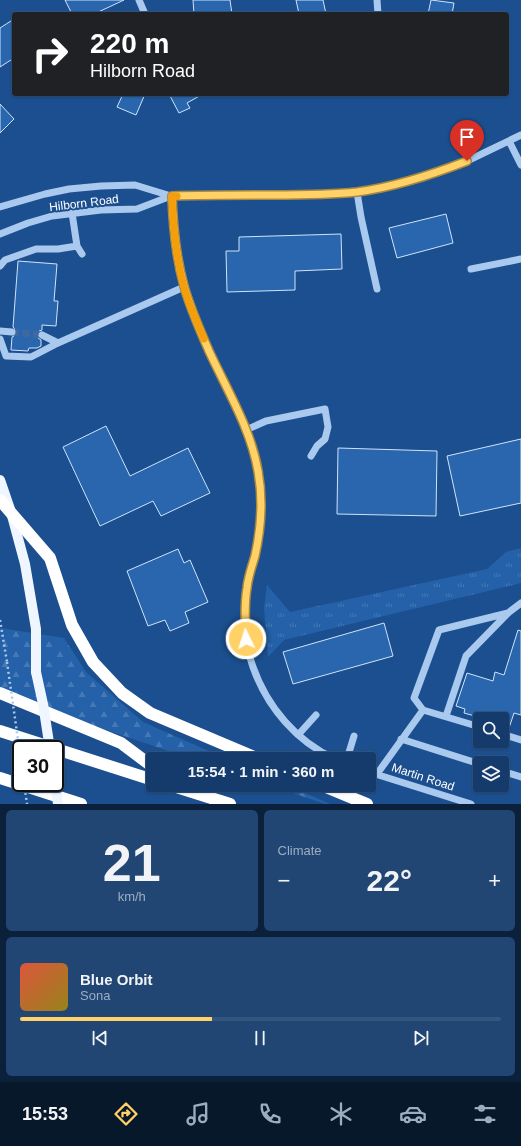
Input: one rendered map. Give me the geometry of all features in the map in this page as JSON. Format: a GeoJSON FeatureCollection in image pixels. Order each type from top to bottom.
{"type":"FeatureCollection","features":[{"type":"Feature","properties":{"kind":"highway"},"geometry":{"type":"LineString","coordinates":[[0,500],[50,558],[72,625],[93,662],[122,693],[150,714],[242,752]]}},
{"type":"Feature","properties":{"kind":"highway"},"geometry":{"type":"LineString","coordinates":[[0,693],[121,743],[146,762]]}},
{"type":"Feature","properties":{"kind":"highway"},"geometry":{"type":"LineString","coordinates":[[0,731],[146,778]]}},
{"type":"Feature","properties":{"kind":"highway"},"geometry":{"type":"LineString","coordinates":[[0,778],[81,804]]}},
{"type":"Feature","properties":{"kind":"highway"},"geometry":{"type":"LineString","coordinates":[[195,792],[230,804]]}},
{"type":"Feature","properties":{"kind":"highway"},"geometry":{"type":"LineString","coordinates":[[339,792],[367,804]]}},
{"type":"Feature","properties":{"kind":"main road"},"geometry":{"type":"LineString","coordinates":[[0,480],[11,512],[25,564],[36,629],[36,672],[49,740]]}},
{"type":"Feature","properties":{"kind":"main road"},"geometry":{"type":"LineString","coordinates":[[56,792],[58,804]]}},
{"type":"Feature","properties":{"kind":"street"},"geometry":{"type":"LineString","coordinates":[[139,0],[145,12]]}},
{"type":"Feature","properties":{"kind":"street"},"geometry":{"type":"LineString","coordinates":[[377,0],[378,12]]}},
{"type":"Feature","properties":{"kind":"street","name":"Hilborn Road"},"geometry":{"type":"LineString","coordinates":[[0,207],[45,194],[69,189],[101,186],[135,185],[172,196],[325,194],[357,192],[423,178],[467,161],[521,135]]}},
{"type":"Feature","properties":{"kind":"street"},"geometry":{"type":"LineString","coordinates":[[509,141],[521,165]]}},
{"type":"Feature","properties":{"kind":"street"},"geometry":{"type":"LineString","coordinates":[[357,192],[377,289]]}},
{"type":"Feature","properties":{"kind":"street"},"geometry":{"type":"LineString","coordinates":[[172,196],[174,230],[184,286],[209,351],[246,430],[258,471],[261,494],[259,531],[255,555],[247,586],[244,611],[246,639],[253,667],[264,692],[278,714],[298,735],[309,744],[323,752]]}},
{"type":"Feature","properties":{"kind":"street","name":"Hilborn Road"},"geometry":{"type":"LineString","coordinates":[[0,234],[40,220],[72,213],[100,210],[137,209],[172,196]]}},
{"type":"Feature","properties":{"kind":"street"},"geometry":{"type":"LineString","coordinates":[[72,213],[78,246],[82,254]]}},
{"type":"Feature","properties":{"kind":"street"},"geometry":{"type":"LineString","coordinates":[[0,266],[5,260],[36,249],[58,249],[78,246]]}},
{"type":"Feature","properties":{"kind":"street"},"geometry":{"type":"LineString","coordinates":[[471,269],[521,259]]}},
{"type":"Feature","properties":{"kind":"street"},"geometry":{"type":"LineString","coordinates":[[0,339],[6,356],[31,357],[58,343],[184,286]]}},
{"type":"Feature","properties":{"kind":"street"},"geometry":{"type":"LineString","coordinates":[[0,331],[12,332]]}},
{"type":"Feature","properties":{"kind":"street"},"geometry":{"type":"LineString","coordinates":[[42,335],[58,343]]}},
{"type":"Feature","properties":{"kind":"street"},"geometry":{"type":"LineString","coordinates":[[246,430],[266,421],[325,409],[328,427],[325,439],[317,446],[312,456]]}},
{"type":"Feature","properties":{"kind":"street"},"geometry":{"type":"LineString","coordinates":[[446,716],[466,656],[508,613],[521,603]]}},
{"type":"Feature","properties":{"kind":"street"},"geometry":{"type":"LineString","coordinates":[[473,725],[422,710],[414,698],[439,630],[508,613]]}},
{"type":"Feature","properties":{"kind":"street"},"geometry":{"type":"LineString","coordinates":[[377,774],[422,710]]}},
{"type":"Feature","properties":{"kind":"street"},"geometry":{"type":"LineString","coordinates":[[298,735],[316,715]]}},
{"type":"Feature","properties":{"kind":"street"},"geometry":{"type":"LineString","coordinates":[[349,752],[354,736]]}},
{"type":"Feature","properties":{"kind":"street"},"geometry":{"type":"LineString","coordinates":[[509,736],[521,740]]}},
{"type":"Feature","properties":{"kind":"street"},"geometry":{"type":"LineString","coordinates":[[401,739],[473,762]]}},
{"type":"Feature","properties":{"kind":"street"},"geometry":{"type":"LineString","coordinates":[[509,773],[521,777]]}},
{"type":"Feature","properties":{"kind":"street","name":"Martin Road"},"geometry":{"type":"LineString","coordinates":[[377,774],[470,804]]}},
{"type":"Feature","properties":{"kind":"path"},"geometry":{"type":"LineString","coordinates":[[0,620],[18,740]]}},
{"type":"Feature","properties":{"kind":"path"},"geometry":{"type":"LineString","coordinates":[[25,792],[27,804]]}},
{"type":"Feature","properties":{"kind":"green space"},"geometry":{"type":"Polygon","coordinates":[[[521,548],[521,583],[284,640],[268,657],[264,608],[267,585],[290,612],[487,569],[506,552],[521,548]]]}},
{"type":"Feature","properties":{"kind":"green space"},"geometry":{"type":"Polygon","coordinates":[[[0,628],[64,638],[86,672],[143,722],[211,752],[171,752],[0,694],[0,628]]]}},
{"type":"Feature","properties":{"kind":"green space"},"geometry":{"type":"Polygon","coordinates":[[[290,792],[303,792],[330,804],[325,804],[290,792]]]}},
{"type":"Feature","properties":{"kind":"building"},"geometry":{"type":"Polygon","coordinates":[[[65,0],[124,0],[98,12],[71,12],[65,0]]]}},
{"type":"Feature","properties":{"kind":"building"},"geometry":{"type":"Polygon","coordinates":[[[193,0],[230,0],[232,12],[194,12],[193,0]]]}},
{"type":"Feature","properties":{"kind":"building"},"geometry":{"type":"Polygon","coordinates":[[[296,0],[323,0],[326,12],[299,12],[296,0]]]}},
{"type":"Feature","properties":{"kind":"building"},"geometry":{"type":"Polygon","coordinates":[[[431,0],[454,3],[452,12],[428,12],[431,0]]]}},
{"type":"Feature","properties":{"kind":"building"},"geometry":{"type":"Polygon","coordinates":[[[12,20],[12,59],[0,67],[0,28],[12,20]]]}},
{"type":"Feature","properties":{"kind":"building"},"geometry":{"type":"Polygon","coordinates":[[[122,96],[144,96],[136,115],[117,107],[122,96]]]}},
{"type":"Feature","properties":{"kind":"building"},"geometry":{"type":"Polygon","coordinates":[[[170,96],[199,96],[187,103],[190,108],[179,113],[170,96]]]}},
{"type":"Feature","properties":{"kind":"building"},"geometry":{"type":"Polygon","coordinates":[[[0,104],[14,119],[0,133],[0,104]]]}},
{"type":"Feature","properties":{"kind":"building"},"geometry":{"type":"Polygon","coordinates":[[[446,214],[453,243],[397,258],[389,228],[446,214]]]}},
{"type":"Feature","properties":{"kind":"building"},"geometry":{"type":"Polygon","coordinates":[[[341,234],[342,269],[295,271],[295,290],[227,292],[226,251],[239,251],[239,237],[341,234]]]}},
{"type":"Feature","properties":{"kind":"building"},"geometry":{"type":"Polygon","coordinates":[[[18,261],[57,264],[54,301],[58,301],[56,326],[42,325],[42,330],[39,331],[37,335],[41,340],[41,346],[37,348],[29,348],[28,351],[11,350],[12,337],[17,333],[13,327],[18,261]]]}},
{"type":"Feature","properties":{"kind":"building"},"geometry":{"type":"Polygon","coordinates":[[[106,426],[130,476],[188,448],[210,493],[161,516],[153,501],[100,526],[63,447],[106,426]]]}},
{"type":"Feature","properties":{"kind":"building"},"geometry":{"type":"Polygon","coordinates":[[[521,439],[521,503],[460,516],[447,456],[521,439]]]}},
{"type":"Feature","properties":{"kind":"building"},"geometry":{"type":"Polygon","coordinates":[[[338,448],[437,451],[436,516],[337,514],[338,448]]]}},
{"type":"Feature","properties":{"kind":"building"},"geometry":{"type":"Polygon","coordinates":[[[178,549],[184,563],[190,560],[208,602],[185,612],[189,623],[170,631],[165,620],[148,626],[127,571],[178,549]]]}},
{"type":"Feature","properties":{"kind":"building"},"geometry":{"type":"Polygon","coordinates":[[[384,623],[393,656],[293,684],[283,652],[384,623]]]}},
{"type":"Feature","properties":{"kind":"building"},"geometry":{"type":"Polygon","coordinates":[[[518,630],[521,631],[521,715],[514,713],[509,728],[509,712],[473,712],[473,715],[464,713],[465,709],[456,706],[467,673],[493,681],[495,672],[504,675],[518,630]]]}},
{"type":"Feature","properties":{"kind":"tunnel"},"geometry":{"type":"LineString","coordinates":[[12,332],[42,335]]}},
{"type":"Feature","properties":{"kind":"slow traffic"},"geometry":{"type":"LineString","coordinates":[[177,196],[172,196],[174,230],[178,257],[184,286],[204,339]]}},
{"type":"Feature","properties":{"kind":"route"},"geometry":{"type":"LineString","coordinates":[[246,639],[244,611],[247,586],[255,555],[259,531],[261,494],[258,471],[246,430],[209,351],[184,286],[174,230],[172,196],[325,194],[357,192],[423,178],[467,161]]}}]}
